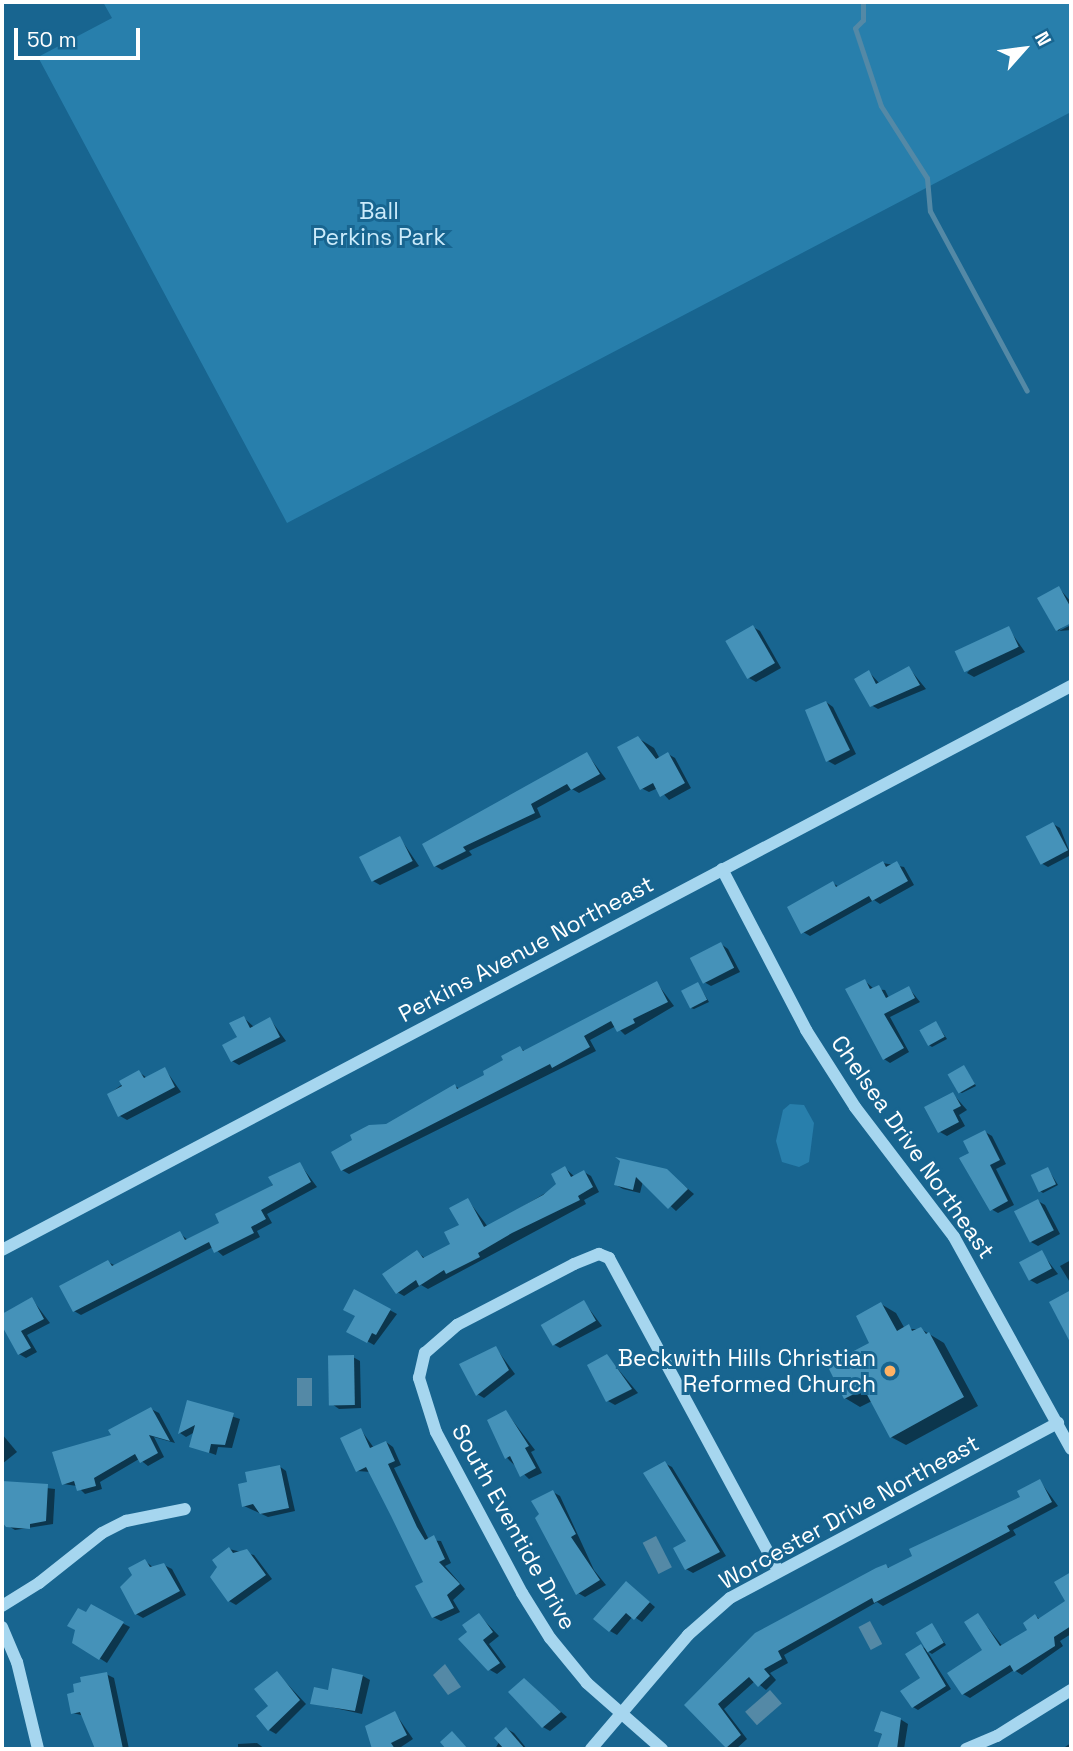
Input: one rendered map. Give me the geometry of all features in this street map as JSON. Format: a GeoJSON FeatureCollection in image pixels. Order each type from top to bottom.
{"type":"FeatureCollection","features":[{"type":"Feature","properties":{"kind":"street","name":"Perkins Avenue Northeast"},"geometry":{"type":"LineString","coordinates":[[2,1250],[1071,686]]}},
{"type":"Feature","properties":{"kind":"street","name":"Chelsea Drive Northeast"},"geometry":{"type":"LineString","coordinates":[[722,869],[806,1030],[855,1107],[954,1237],[1071,1449]]}},
{"type":"Feature","properties":{"kind":"street","name":"South Eventide Drive"},"geometry":{"type":"LineString","coordinates":[[662,1749],[563,1656],[522,1593],[439,1438],[427,1408],[419,1366],[432,1344],[457,1325],[598,1254],[615,1264],[778,1570]]}},
{"type":"Feature","properties":{"kind":"street","name":"Worcester Drive Northeast"},"geometry":{"type":"LineString","coordinates":[[591,1749],[705,1618],[778,1570],[1058,1423]]}},
{"type":"Feature","properties":{"kind":"street"},"geometry":{"type":"LineString","coordinates":[[2,1606],[40,1583],[102,1533],[127,1521],[185,1509]]}},
{"type":"Feature","properties":{"kind":"street"},"geometry":{"type":"LineString","coordinates":[[2,1627],[17,1662],[38,1749]]}},
{"type":"Feature","properties":{"kind":"street"},"geometry":{"type":"LineString","coordinates":[[966,1749],[997,1736],[1071,1690]]}},
{"type":"Feature","properties":{"kind":"green space","name":"Ball Perkins Park"},"geometry":{"type":"Polygon","coordinates":[[[103,2],[1071,2],[1071,112],[287,523],[38,57],[112,18],[103,2]]]}},
{"type":"Feature","properties":{"kind":"green space"},"geometry":{"type":"Polygon","coordinates":[[[790,1104],[804,1105],[814,1123],[809,1162],[799,1167],[782,1162],[776,1141],[783,1110],[790,1104]]]}},
{"type":"Feature","properties":{"kind":"shaded area"},"geometry":{"type":"Polygon","coordinates":[[[297,1378],[312,1378],[312,1406],[297,1406],[297,1378]]]}},
{"type":"Feature","properties":{"kind":"shaded area"},"geometry":{"type":"Polygon","coordinates":[[[656,1536],[672,1567],[659,1574],[643,1543],[656,1536]]]}},
{"type":"Feature","properties":{"kind":"shaded area"},"geometry":{"type":"Polygon","coordinates":[[[870,1621],[882,1644],[871,1650],[859,1627],[870,1621]]]}},
{"type":"Feature","properties":{"kind":"shaded area"},"geometry":{"type":"Polygon","coordinates":[[[445,1664],[461,1687],[448,1695],[433,1675],[445,1664]]]}},
{"type":"Feature","properties":{"kind":"shaded area"},"geometry":{"type":"Polygon","coordinates":[[[770,1690],[782,1704],[757,1725],[745,1712],[770,1690]]]}},
{"type":"Feature","properties":{"kind":"building"},"geometry":{"type":"Polygon","coordinates":[[[1059,586],[1071,608],[1071,623],[1056,631],[1037,598],[1059,586]]]}},
{"type":"Feature","properties":{"kind":"building"},"geometry":{"type":"Polygon","coordinates":[[[753,625],[775,663],[747,679],[725,641],[753,625]]]}},
{"type":"Feature","properties":{"kind":"building"},"geometry":{"type":"Polygon","coordinates":[[[1009,626],[1019,647],[964,672],[955,651],[1009,626]]]}},
{"type":"Feature","properties":{"kind":"building"},"geometry":{"type":"Polygon","coordinates":[[[909,666],[920,685],[870,707],[854,679],[869,670],[876,684],[909,666]]]}},
{"type":"Feature","properties":{"kind":"building"},"geometry":{"type":"Polygon","coordinates":[[[826,701],[850,750],[826,762],[805,710],[826,701]]]}},
{"type":"Feature","properties":{"kind":"building"},"geometry":{"type":"Polygon","coordinates":[[[638,736],[656,759],[668,752],[685,783],[660,797],[653,783],[640,790],[617,747],[638,736]]]}},
{"type":"Feature","properties":{"kind":"building"},"geometry":{"type":"Polygon","coordinates":[[[587,752],[600,774],[571,790],[567,784],[531,804],[535,813],[463,847],[466,851],[434,867],[422,844],[587,752]]]}},
{"type":"Feature","properties":{"kind":"building"},"geometry":{"type":"Polygon","coordinates":[[[1053,822],[1068,850],[1041,865],[1026,837],[1053,822]]]}},
{"type":"Feature","properties":{"kind":"building"},"geometry":{"type":"Polygon","coordinates":[[[400,836],[413,861],[372,882],[359,857],[400,836]]]}},
{"type":"Feature","properties":{"kind":"building"},"geometry":{"type":"Polygon","coordinates":[[[883,861],[886,867],[897,861],[908,881],[872,901],[869,896],[801,934],[787,907],[833,881],[836,887],[883,861]]]}},
{"type":"Feature","properties":{"kind":"building"},"geometry":{"type":"Polygon","coordinates":[[[721,942],[734,968],[703,984],[690,958],[721,942]]]}},
{"type":"Feature","properties":{"kind":"building"},"geometry":{"type":"Polygon","coordinates":[[[865,979],[870,989],[879,985],[886,998],[909,986],[915,998],[884,1014],[904,1048],[883,1060],[845,989],[865,979]]]}},
{"type":"Feature","properties":{"kind":"building"},"geometry":{"type":"Polygon","coordinates":[[[657,981],[668,1002],[633,1019],[635,1023],[617,1032],[611,1021],[584,1036],[590,1047],[552,1068],[550,1064],[341,1171],[331,1152],[352,1140],[350,1135],[369,1125],[386,1124],[455,1084],[457,1089],[484,1075],[483,1071],[503,1060],[501,1056],[520,1046],[523,1051],[657,981]]]}},
{"type":"Feature","properties":{"kind":"building"},"geometry":{"type":"Polygon","coordinates":[[[698,982],[707,1000],[690,1008],[681,991],[698,982]]]}},
{"type":"Feature","properties":{"kind":"building"},"geometry":{"type":"Polygon","coordinates":[[[244,1016],[250,1028],[270,1017],[280,1037],[231,1062],[222,1045],[237,1037],[229,1023],[244,1016]]]}},
{"type":"Feature","properties":{"kind":"building"},"geometry":{"type":"Polygon","coordinates":[[[936,1021],[945,1037],[928,1046],[919,1030],[936,1021]]]}},
{"type":"Feature","properties":{"kind":"building"},"geometry":{"type":"Polygon","coordinates":[[[964,1065],[975,1084],[959,1094],[948,1074],[964,1065]]]}},
{"type":"Feature","properties":{"kind":"building"},"geometry":{"type":"Polygon","coordinates":[[[165,1067],[175,1087],[118,1117],[107,1094],[122,1086],[119,1081],[139,1070],[144,1078],[165,1067]]]}},
{"type":"Feature","properties":{"kind":"building"},"geometry":{"type":"Polygon","coordinates":[[[953,1092],[961,1106],[953,1110],[959,1122],[938,1133],[924,1107],[953,1092]]]}},
{"type":"Feature","properties":{"kind":"building"},"geometry":{"type":"Polygon","coordinates":[[[985,1130],[1000,1160],[990,1165],[1008,1201],[990,1211],[959,1158],[969,1153],[963,1141],[985,1130]]]}},
{"type":"Feature","properties":{"kind":"building"},"geometry":{"type":"Polygon","coordinates":[[[615,1157],[667,1169],[688,1189],[668,1209],[636,1177],[633,1190],[614,1185],[620,1161],[615,1157]]]}},
{"type":"Feature","properties":{"kind":"building"},"geometry":{"type":"Polygon","coordinates":[[[300,1162],[311,1182],[261,1210],[266,1219],[251,1227],[254,1233],[214,1253],[209,1242],[73,1312],[59,1286],[108,1260],[112,1266],[180,1231],[185,1240],[219,1223],[215,1214],[273,1185],[268,1177],[300,1162]]]}},
{"type":"Feature","properties":{"kind":"building"},"geometry":{"type":"Polygon","coordinates":[[[565,1166],[571,1177],[584,1170],[593,1187],[578,1196],[580,1200],[512,1233],[478,1253],[480,1257],[446,1274],[444,1270],[419,1286],[416,1280],[396,1294],[382,1274],[417,1250],[423,1258],[450,1244],[444,1232],[459,1225],[449,1208],[468,1198],[484,1227],[543,1195],[556,1184],[551,1174],[565,1166]]]}},
{"type":"Feature","properties":{"kind":"building"},"geometry":{"type":"Polygon","coordinates":[[[1048,1167],[1056,1184],[1039,1192],[1031,1175],[1048,1167]]]}},
{"type":"Feature","properties":{"kind":"building"},"geometry":{"type":"Polygon","coordinates":[[[1038,1199],[1054,1230],[1030,1242],[1014,1211],[1038,1199]]]}},
{"type":"Feature","properties":{"kind":"building"},"geometry":{"type":"Polygon","coordinates":[[[1042,1250],[1052,1269],[1029,1281],[1019,1262],[1042,1250]]]}},
{"type":"Feature","properties":{"kind":"building"},"geometry":{"type":"Polygon","coordinates":[[[354,1289],[391,1309],[376,1335],[372,1333],[367,1343],[346,1332],[355,1316],[343,1310],[354,1289]]]}},
{"type":"Feature","properties":{"kind":"building"},"geometry":{"type":"Polygon","coordinates":[[[1071,1290],[1071,1344],[1049,1302],[1071,1290]]]}},
{"type":"Feature","properties":{"kind":"building"},"geometry":{"type":"Polygon","coordinates":[[[32,1297],[44,1319],[21,1331],[31,1348],[18,1355],[2,1326],[2,1314],[32,1297]]]}},
{"type":"Feature","properties":{"kind":"building"},"geometry":{"type":"Polygon","coordinates":[[[584,1300],[596,1321],[553,1346],[541,1325],[584,1300]]]}},
{"type":"Feature","properties":{"kind":"building","name":"Beckwith Hills Christian Reformed Church"},"geometry":{"type":"Polygon","coordinates":[[[881,1302],[897,1331],[909,1324],[912,1331],[921,1327],[926,1334],[929,1332],[964,1397],[890,1438],[864,1389],[844,1399],[827,1365],[869,1343],[856,1316],[881,1302]]]}},
{"type":"Feature","properties":{"kind":"building"},"geometry":{"type":"Polygon","coordinates":[[[496,1346],[509,1370],[476,1396],[459,1364],[496,1346]]]}},
{"type":"Feature","properties":{"kind":"building"},"geometry":{"type":"Polygon","coordinates":[[[607,1354],[632,1389],[606,1402],[587,1365],[607,1354]]]}},
{"type":"Feature","properties":{"kind":"building"},"geometry":{"type":"Polygon","coordinates":[[[328,1355],[354,1355],[355,1405],[329,1405],[328,1355]]]}},
{"type":"Feature","properties":{"kind":"building"},"geometry":{"type":"Polygon","coordinates":[[[187,1400],[234,1413],[225,1445],[211,1444],[209,1453],[189,1447],[195,1425],[178,1434],[187,1400]]]}},
{"type":"Feature","properties":{"kind":"building"},"geometry":{"type":"Polygon","coordinates":[[[151,1407],[170,1441],[149,1435],[158,1453],[140,1463],[135,1454],[94,1478],[96,1486],[77,1491],[74,1481],[62,1485],[52,1452],[111,1435],[108,1430],[151,1407]]]}},
{"type":"Feature","properties":{"kind":"building"},"geometry":{"type":"Polygon","coordinates":[[[506,1410],[529,1446],[525,1448],[536,1468],[520,1477],[510,1456],[505,1459],[487,1420],[506,1410]]]}},
{"type":"Feature","properties":{"kind":"building"},"geometry":{"type":"Polygon","coordinates":[[[361,1428],[370,1448],[386,1441],[395,1461],[388,1464],[417,1527],[425,1540],[434,1535],[445,1559],[439,1562],[460,1584],[447,1595],[454,1608],[432,1618],[415,1586],[423,1582],[366,1467],[356,1472],[340,1438],[361,1428]]]}},
{"type":"Feature","properties":{"kind":"building"},"geometry":{"type":"Polygon","coordinates":[[[665,1461],[720,1552],[685,1570],[673,1548],[686,1541],[643,1473],[665,1461]]]}},
{"type":"Feature","properties":{"kind":"building"},"geometry":{"type":"Polygon","coordinates":[[[280,1465],[289,1508],[260,1514],[253,1504],[242,1507],[238,1484],[247,1482],[245,1472],[280,1465]]]}},
{"type":"Feature","properties":{"kind":"building"},"geometry":{"type":"Polygon","coordinates":[[[1040,1479],[1052,1502],[1007,1526],[1010,1531],[874,1603],[872,1598],[778,1651],[782,1659],[764,1669],[770,1676],[758,1687],[749,1677],[718,1704],[741,1735],[726,1748],[684,1705],[755,1633],[876,1568],[886,1564],[888,1568],[912,1556],[909,1549],[1020,1497],[1017,1491],[1040,1479]]]}},
{"type":"Feature","properties":{"kind":"building"},"geometry":{"type":"Polygon","coordinates":[[[2,1481],[48,1484],[46,1521],[30,1524],[30,1529],[6,1527],[2,1522],[2,1481]]]}},
{"type":"Feature","properties":{"kind":"building"},"geometry":{"type":"Polygon","coordinates":[[[553,1490],[576,1534],[571,1537],[600,1580],[576,1595],[535,1518],[539,1514],[531,1501],[553,1490]]]}},
{"type":"Feature","properties":{"kind":"building"},"geometry":{"type":"Polygon","coordinates":[[[229,1547],[233,1553],[247,1549],[266,1575],[228,1602],[210,1577],[217,1567],[212,1560],[229,1547]]]}},
{"type":"Feature","properties":{"kind":"building"},"geometry":{"type":"Polygon","coordinates":[[[145,1559],[150,1567],[164,1563],[180,1591],[135,1615],[120,1587],[132,1575],[128,1568],[145,1559]]]}},
{"type":"Feature","properties":{"kind":"building"},"geometry":{"type":"Polygon","coordinates":[[[1071,1572],[1071,1626],[1054,1637],[1055,1646],[1014,1672],[1010,1665],[962,1695],[947,1673],[982,1650],[964,1622],[978,1613],[1000,1646],[1027,1630],[1023,1623],[1035,1614],[1038,1619],[1065,1601],[1054,1582],[1071,1572]]]}},
{"type":"Feature","properties":{"kind":"building"},"geometry":{"type":"Polygon","coordinates":[[[626,1581],[650,1602],[634,1620],[626,1613],[609,1632],[593,1619],[626,1581]]]}},
{"type":"Feature","properties":{"kind":"building"},"geometry":{"type":"Polygon","coordinates":[[[91,1604],[124,1622],[99,1660],[72,1643],[75,1630],[67,1626],[78,1608],[86,1612],[91,1604]]]}},
{"type":"Feature","properties":{"kind":"building"},"geometry":{"type":"Polygon","coordinates":[[[479,1613],[493,1632],[483,1640],[500,1663],[488,1671],[458,1639],[467,1632],[462,1625],[479,1613]]]}},
{"type":"Feature","properties":{"kind":"building"},"geometry":{"type":"Polygon","coordinates":[[[932,1623],[944,1643],[928,1653],[916,1633],[932,1623]]]}},
{"type":"Feature","properties":{"kind":"building"},"geometry":{"type":"Polygon","coordinates":[[[921,1644],[946,1686],[912,1708],[900,1691],[920,1678],[905,1654],[921,1644]]]}},
{"type":"Feature","properties":{"kind":"building"},"geometry":{"type":"Polygon","coordinates":[[[332,1668],[363,1675],[355,1711],[310,1704],[314,1687],[328,1690],[332,1668]]]}},
{"type":"Feature","properties":{"kind":"building"},"geometry":{"type":"Polygon","coordinates":[[[277,1671],[300,1700],[268,1731],[256,1716],[268,1706],[254,1689],[277,1671]]]}},
{"type":"Feature","properties":{"kind":"building"},"geometry":{"type":"Polygon","coordinates":[[[107,1672],[123,1749],[95,1749],[80,1712],[71,1714],[67,1694],[74,1692],[73,1684],[81,1682],[80,1677],[107,1672]]]}},
{"type":"Feature","properties":{"kind":"building"},"geometry":{"type":"Polygon","coordinates":[[[524,1678],[561,1712],[542,1728],[508,1692],[524,1678]]]}},
{"type":"Feature","properties":{"kind":"building"},"geometry":{"type":"Polygon","coordinates":[[[395,1711],[407,1735],[391,1743],[395,1749],[372,1749],[365,1726],[395,1711]]]}},
{"type":"Feature","properties":{"kind":"building"},"geometry":{"type":"Polygon","coordinates":[[[881,1711],[901,1718],[897,1749],[877,1749],[882,1734],[874,1731],[881,1711]]]}},
{"type":"Feature","properties":{"kind":"building"},"geometry":{"type":"Polygon","coordinates":[[[506,1727],[525,1749],[504,1749],[494,1738],[506,1727]]]}},
{"type":"Feature","properties":{"kind":"building"},"geometry":{"type":"Polygon","coordinates":[[[452,1731],[468,1749],[446,1749],[440,1742],[452,1731]]]}},
{"type":"Feature","properties":{"kind":"waterway"},"geometry":{"type":"LineString","coordinates":[[863,2],[863,20],[855,28],[881,106],[927,178],[930,211],[1027,391]]}},
{"type":"Feature","properties":{"kind":"place","name":"Beckwith Hills Christian Reformed Church"},"geometry":{"type":"Point","coordinates":[890,1371]}}]}
